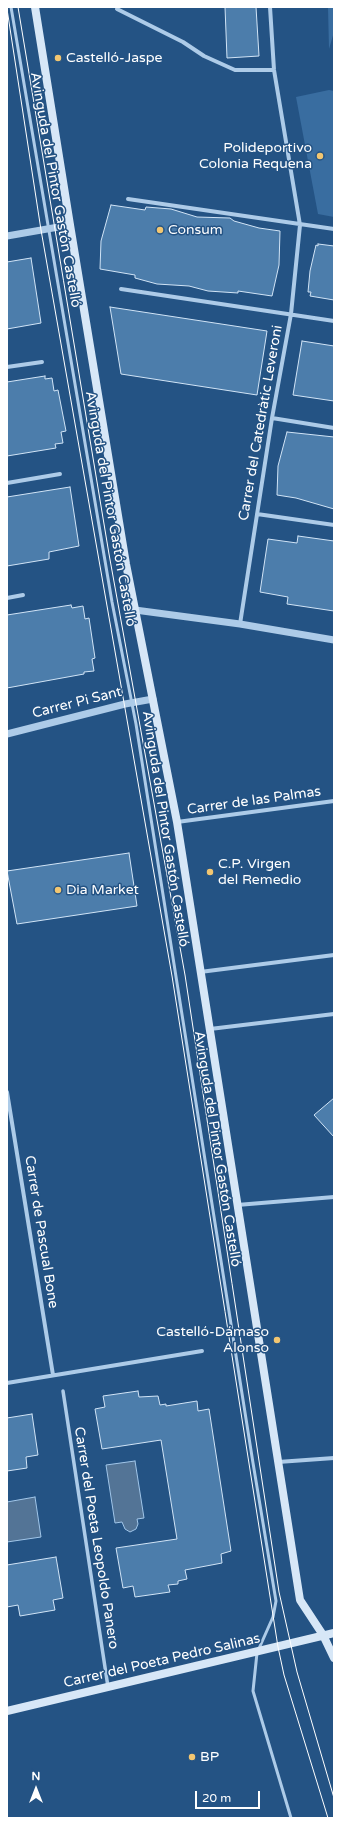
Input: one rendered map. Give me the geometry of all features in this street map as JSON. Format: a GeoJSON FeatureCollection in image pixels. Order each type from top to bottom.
{"type":"FeatureCollection","features":[{"type":"Feature","properties":{"kind":"main road","name":"Avinguda del Pintor Gastón Castelló"},"geometry":{"type":"LineString","coordinates":[[35,7],[135,610],[177,822],[300,1600],[323,1635],[334,1658]]}},
{"type":"Feature","properties":{"kind":"main road","name":"Carrer del Poeta Pedro Salinas"},"geometry":{"type":"LineString","coordinates":[[7,1711],[334,1633]]}},
{"type":"Feature","properties":{"kind":"street","name":"Carrer del Catedràtic Leveroni"},"geometry":{"type":"LineString","coordinates":[[240,624],[272,418],[291,314],[300,225],[274,70],[270,7]]}},
{"type":"Feature","properties":{"kind":"street"},"geometry":{"type":"LineString","coordinates":[[117,9],[183,42],[204,56],[235,70],[274,70]]}},
{"type":"Feature","properties":{"kind":"street"},"geometry":{"type":"LineString","coordinates":[[128,198],[334,229]]}},
{"type":"Feature","properties":{"kind":"street"},"geometry":{"type":"LineString","coordinates":[[7,236],[70,225]]}},
{"type":"Feature","properties":{"kind":"street"},"geometry":{"type":"LineString","coordinates":[[121,289],[334,321]]}},
{"type":"Feature","properties":{"kind":"street"},"geometry":{"type":"LineString","coordinates":[[7,367],[42,362]]}},
{"type":"Feature","properties":{"kind":"street"},"geometry":{"type":"LineString","coordinates":[[272,418],[334,428]]}},
{"type":"Feature","properties":{"kind":"street"},"geometry":{"type":"LineString","coordinates":[[7,483],[60,474]]}},
{"type":"Feature","properties":{"kind":"street"},"geometry":{"type":"LineString","coordinates":[[257,514],[334,525]]}},
{"type":"Feature","properties":{"kind":"street"},"geometry":{"type":"LineString","coordinates":[[7,598],[23,595]]}},
{"type":"Feature","properties":{"kind":"street"},"geometry":{"type":"LineString","coordinates":[[135,610],[240,624],[334,640]]}},
{"type":"Feature","properties":{"kind":"street","name":"Carrer Pi Sant"},"geometry":{"type":"LineString","coordinates":[[7,734],[131,703],[153,699]]}},
{"type":"Feature","properties":{"kind":"street","name":"Carrer de las Palmas"},"geometry":{"type":"LineString","coordinates":[[177,822],[334,801]]}},
{"type":"Feature","properties":{"kind":"street"},"geometry":{"type":"LineString","coordinates":[[200,972],[334,955]]}},
{"type":"Feature","properties":{"kind":"street"},"geometry":{"type":"LineString","coordinates":[[210,1029],[334,1014]]}},
{"type":"Feature","properties":{"kind":"street","name":"Carrer de Pascual Bone"},"geometry":{"type":"LineString","coordinates":[[7,1092],[53,1375]]}},
{"type":"Feature","properties":{"kind":"street"},"geometry":{"type":"LineString","coordinates":[[237,1205],[334,1197]]}},
{"type":"Feature","properties":{"kind":"street"},"geometry":{"type":"LineString","coordinates":[[7,1383],[202,1351]]}},
{"type":"Feature","properties":{"kind":"street","name":"Carrer del Poeta Leopoldo Panero"},"geometry":{"type":"LineString","coordinates":[[63,1391],[108,1687]]}},
{"type":"Feature","properties":{"kind":"street"},"geometry":{"type":"LineString","coordinates":[[278,1462],[334,1458]]}},
{"type":"Feature","properties":{"kind":"lane","name":"Avinguda del Pintor Gastón Castelló"},"geometry":{"type":"LineString","coordinates":[[11,7],[131,703],[136,724],[276,1601],[273,1617],[257,1652],[253,1691],[291,1818]]}},
{"type":"Feature","properties":{"kind":"shaded area"},"geometry":{"type":"Polygon","coordinates":[[[328,7],[334,7],[334,32],[329,49],[328,7]]]}},
{"type":"Feature","properties":{"kind":"shaded area","name":"Polideportivo Colonia Requena"},"geometry":{"type":"Polygon","coordinates":[[[329,90],[334,91],[334,217],[318,214],[296,97],[329,90]]]}},
{"type":"Feature","properties":{"kind":"shaded area"},"geometry":{"type":"Polygon","coordinates":[[[135,1461],[144,1518],[137,1519],[138,1524],[136,1529],[130,1532],[125,1529],[122,1522],[115,1523],[106,1465],[135,1461]]]}},
{"type":"Feature","properties":{"kind":"shaded area"},"geometry":{"type":"Polygon","coordinates":[[[35,1497],[41,1537],[7,1542],[7,1502],[35,1497]]]}},
{"type":"Feature","properties":{"kind":"building"},"geometry":{"type":"Polygon","coordinates":[[[225,7],[256,7],[259,56],[227,58],[225,7]]]}},
{"type":"Feature","properties":{"kind":"building"},"geometry":{"type":"Polygon","coordinates":[[[111,205],[145,210],[146,207],[171,209],[197,217],[230,218],[234,221],[259,228],[280,231],[279,265],[272,296],[238,291],[238,293],[208,291],[189,286],[157,284],[135,278],[135,275],[100,269],[101,241],[111,205]]]}},
{"type":"Feature","properties":{"kind":"building"},"geometry":{"type":"Polygon","coordinates":[[[318,244],[334,246],[334,300],[310,296],[311,292],[308,292],[310,271],[316,245],[318,246],[318,244]]]}},
{"type":"Feature","properties":{"kind":"building"},"geometry":{"type":"Polygon","coordinates":[[[31,258],[41,323],[7,329],[7,262],[31,258]]]}},
{"type":"Feature","properties":{"kind":"building"},"geometry":{"type":"Polygon","coordinates":[[[110,307],[267,331],[257,395],[121,374],[110,307]]]}},
{"type":"Feature","properties":{"kind":"building"},"geometry":{"type":"Polygon","coordinates":[[[302,341],[334,346],[334,401],[293,395],[302,341]]]}},
{"type":"Feature","properties":{"kind":"building"},"geometry":{"type":"Polygon","coordinates":[[[45,376],[45,379],[52,378],[54,391],[58,390],[66,431],[61,432],[63,443],[55,444],[56,448],[7,456],[7,382],[45,376]]]}},
{"type":"Feature","properties":{"kind":"building"},"geometry":{"type":"Polygon","coordinates":[[[287,432],[334,437],[334,509],[296,498],[277,495],[278,466],[287,432]]]}},
{"type":"Feature","properties":{"kind":"building"},"geometry":{"type":"Polygon","coordinates":[[[70,487],[79,546],[49,552],[49,559],[7,566],[7,497],[70,487]]]}},
{"type":"Feature","properties":{"kind":"building"},"geometry":{"type":"Polygon","coordinates":[[[298,536],[334,541],[334,611],[287,604],[288,597],[260,592],[268,539],[297,543],[298,536]]]}},
{"type":"Feature","properties":{"kind":"building"},"geometry":{"type":"Polygon","coordinates":[[[71,605],[72,608],[83,606],[85,619],[89,618],[95,658],[92,659],[94,671],[7,688],[7,615],[71,605]]]}},
{"type":"Feature","properties":{"kind":"building"},"geometry":{"type":"Polygon","coordinates":[[[129,853],[137,906],[17,924],[7,871],[129,853]]]}},
{"type":"Feature","properties":{"kind":"building"},"geometry":{"type":"Polygon","coordinates":[[[334,1098],[334,1137],[314,1115],[334,1098]]]}},
{"type":"Feature","properties":{"kind":"building"},"geometry":{"type":"Polygon","coordinates":[[[138,1391],[139,1397],[158,1396],[160,1405],[166,1404],[166,1406],[197,1401],[198,1411],[209,1409],[231,1551],[221,1554],[222,1563],[185,1570],[187,1579],[178,1581],[178,1584],[168,1585],[170,1592],[135,1597],[133,1586],[123,1588],[116,1548],[177,1539],[161,1440],[102,1449],[95,1409],[105,1407],[103,1396],[138,1391]]]}},
{"type":"Feature","properties":{"kind":"building"},"geometry":{"type":"Polygon","coordinates":[[[32,1414],[38,1455],[26,1457],[27,1468],[7,1471],[7,1418],[32,1414]]]}},
{"type":"Feature","properties":{"kind":"building"},"geometry":{"type":"Polygon","coordinates":[[[56,1557],[63,1598],[53,1600],[55,1610],[20,1616],[18,1605],[7,1607],[7,1565],[56,1557]]]}},
{"type":"Feature","properties":{"kind":"tram line"},"geometry":{"type":"LineString","coordinates":[[18,7],[109,554],[185,975],[279,1592],[297,1672],[334,1798]]}},
{"type":"Feature","properties":{"kind":"tram line"},"geometry":{"type":"LineString","coordinates":[[7,9],[41,230],[172,976],[278,1647],[284,1675],[328,1818]]}},
{"type":"Feature","properties":{"kind":"place","name":"Castelló-Jaspe"},"geometry":{"type":"Point","coordinates":[58,58]}},
{"type":"Feature","properties":{"kind":"place","name":"Polideportivo Colonia Requena"},"geometry":{"type":"Point","coordinates":[320,156]}},
{"type":"Feature","properties":{"kind":"place","name":"Consum"},"geometry":{"type":"Point","coordinates":[160,230]}},
{"type":"Feature","properties":{"kind":"place","name":"C.P. Virgen del Remedio"},"geometry":{"type":"Point","coordinates":[210,872]}},
{"type":"Feature","properties":{"kind":"place","name":"Dia Market"},"geometry":{"type":"Point","coordinates":[58,890]}},
{"type":"Feature","properties":{"kind":"place","name":"Castelló-Dámaso Alonso"},"geometry":{"type":"Point","coordinates":[277,1340]}},
{"type":"Feature","properties":{"kind":"place","name":"BP"},"geometry":{"type":"Point","coordinates":[192,1757]}}]}
